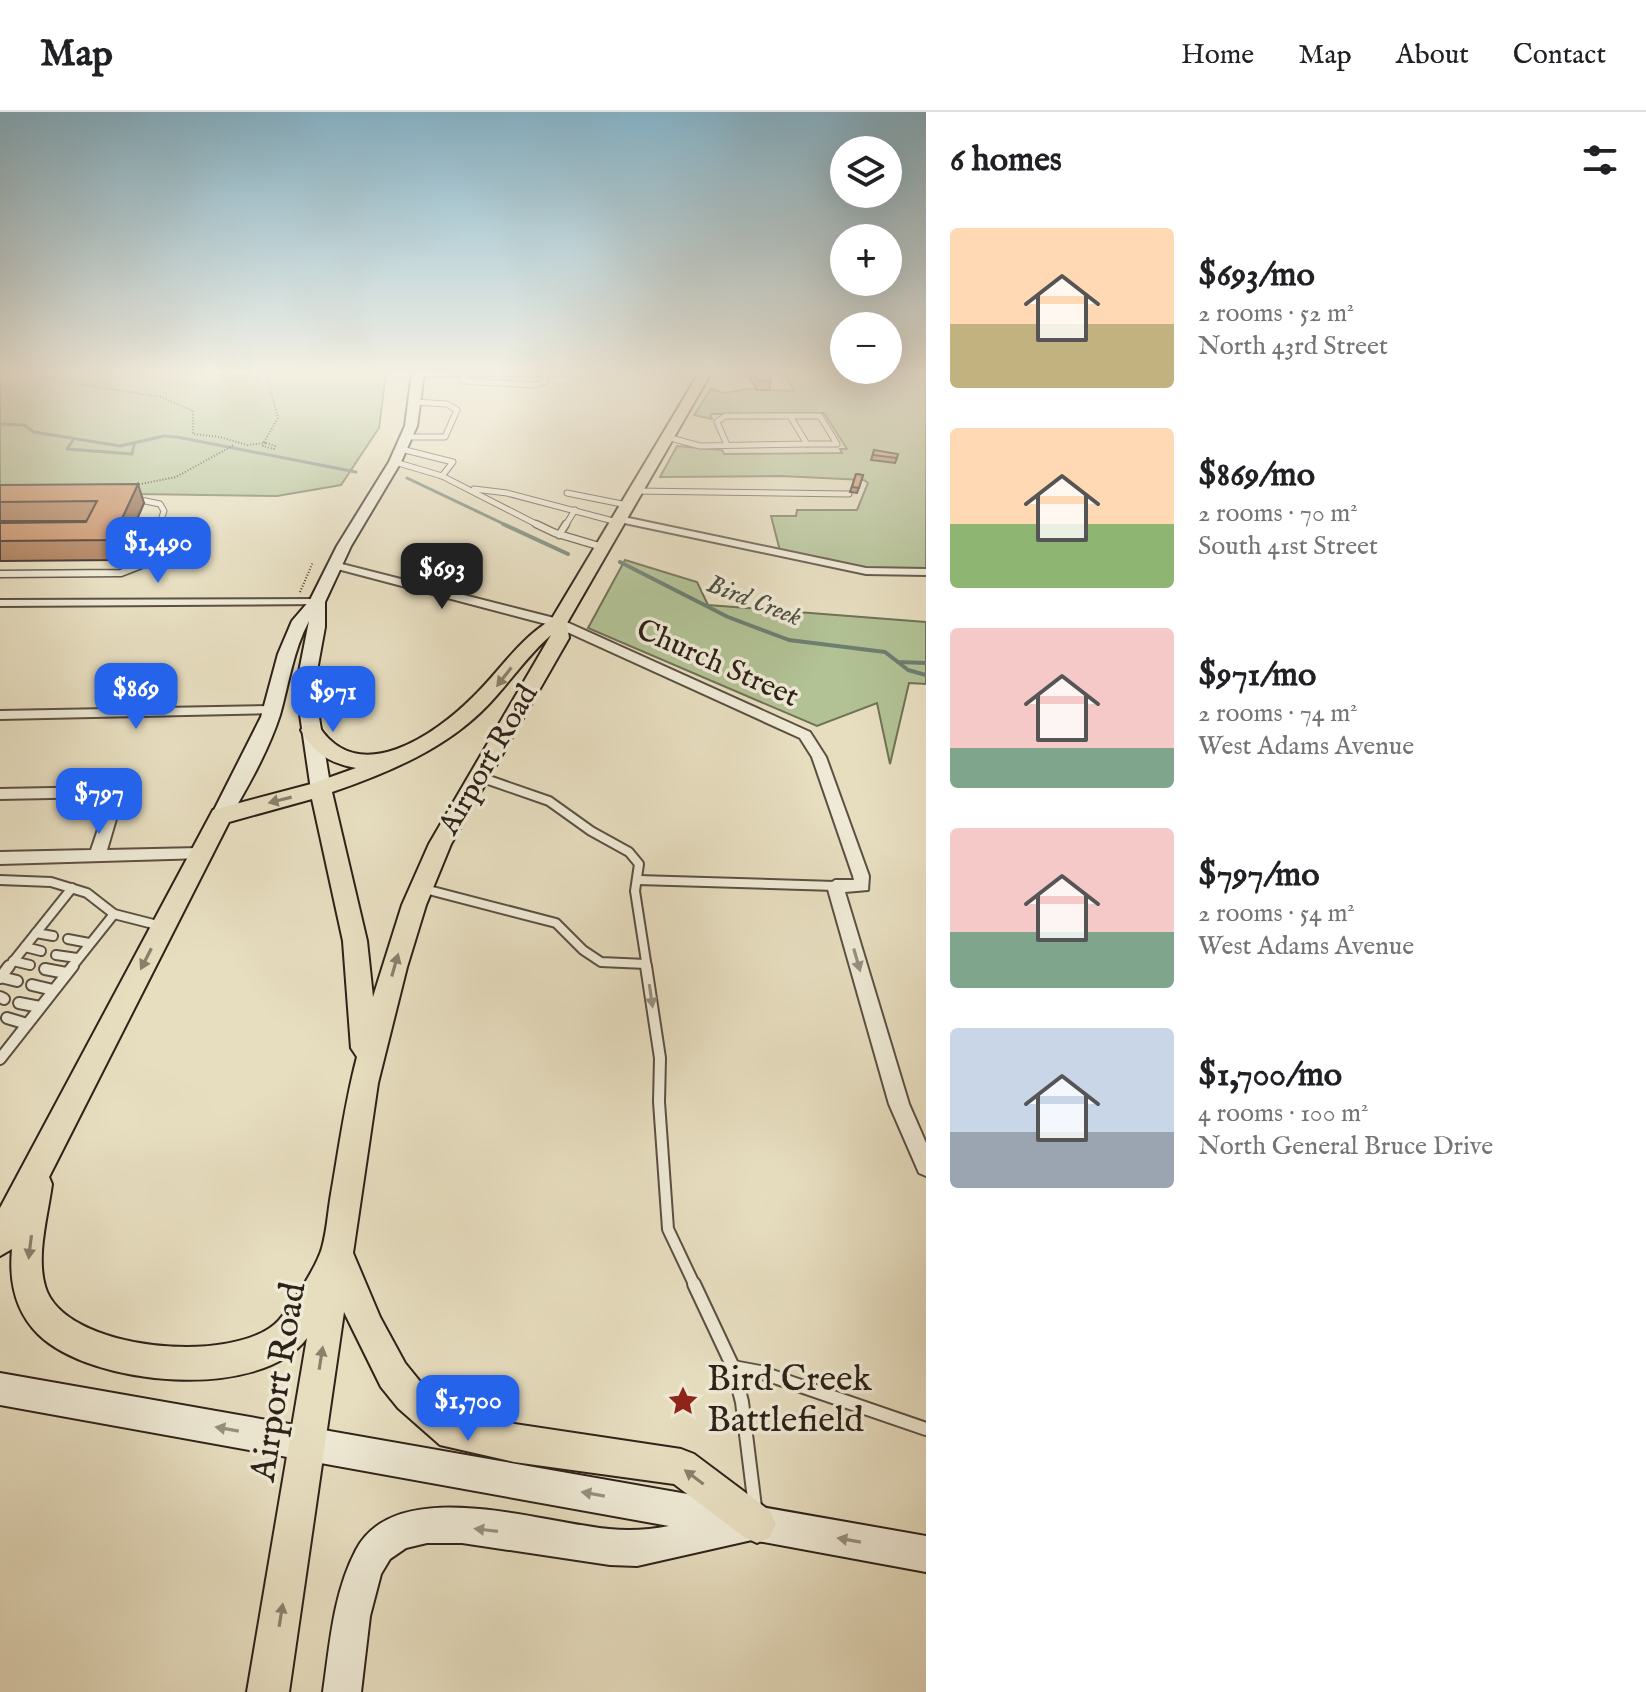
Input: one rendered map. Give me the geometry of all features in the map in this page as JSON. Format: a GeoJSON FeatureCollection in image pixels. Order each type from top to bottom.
{"type":"FeatureCollection","features":[{"type":"Feature","properties":{"kind":"main road","name":"Airport Road"},"geometry":{"type":"LineString","coordinates":[[221,816],[321,790],[400,757],[442,733],[474,708],[503,678],[528,643],[558,623],[631,498],[667,447]]}},
{"type":"Feature","properties":{"kind":"main road"},"geometry":{"type":"LineString","coordinates":[[0,1240],[39,1170],[199,854],[241,781],[271,710],[292,638],[308,598],[334,565],[401,449]]}},
{"type":"Feature","properties":{"kind":"main road"},"geometry":{"type":"LineString","coordinates":[[308,598],[317,627],[305,687],[321,790]]}},
{"type":"Feature","properties":{"kind":"main road","name":"Airport Road"},"geometry":{"type":"LineString","coordinates":[[268,1692],[364,1083],[394,967],[421,887],[440,844],[560,638],[558,623]]}},
{"type":"Feature","properties":{"kind":"main road"},"geometry":{"type":"LineString","coordinates":[[311,730],[326,750],[346,759],[379,762],[400,757]]}},
{"type":"Feature","properties":{"kind":"main road","name":"Airport Road"},"geometry":{"type":"LineString","coordinates":[[321,790],[355,941],[363,994],[364,1083]]}},
{"type":"Feature","properties":{"kind":"main road"},"geometry":{"type":"LineString","coordinates":[[0,1207],[39,1170]]}},
{"type":"Feature","properties":{"kind":"main road"},"geometry":{"type":"LineString","coordinates":[[39,1170],[27,1269],[31,1297],[52,1328],[115,1357],[185,1364],[244,1356],[288,1335],[337,1253]]}},
{"type":"Feature","properties":{"kind":"main road"},"geometry":{"type":"LineString","coordinates":[[337,1253],[368,1329],[393,1375],[410,1396],[453,1432],[514,1444],[681,1467],[757,1524]]}},
{"type":"Feature","properties":{"kind":"main road"},"geometry":{"type":"LineString","coordinates":[[0,1389],[926,1554]]}},
{"type":"Feature","properties":{"kind":"main road"},"geometry":{"type":"LineString","coordinates":[[342,1692],[361,1573],[379,1545],[398,1530],[433,1523],[635,1548],[757,1524]]}},
{"type":"Feature","properties":{"kind":"street"},"geometry":{"type":"LineString","coordinates":[[618,520],[866,571],[926,572]]}},
{"type":"Feature","properties":{"kind":"street"},"geometry":{"type":"LineString","coordinates":[[334,565],[558,623]]}},
{"type":"Feature","properties":{"kind":"street"},"geometry":{"type":"LineString","coordinates":[[0,603],[308,598]]}},
{"type":"Feature","properties":{"kind":"street","name":"Church Street"},"geometry":{"type":"LineString","coordinates":[[558,623],[805,735],[819,757],[861,876],[862,886],[835,886]]}},
{"type":"Feature","properties":{"kind":"street"},"geometry":{"type":"LineString","coordinates":[[0,715],[271,710]]}},
{"type":"Feature","properties":{"kind":"street"},"geometry":{"type":"LineString","coordinates":[[0,794],[105,792],[114,802],[97,856]]}},
{"type":"Feature","properties":{"kind":"street"},"geometry":{"type":"LineString","coordinates":[[0,858],[199,854]]}},
{"type":"Feature","properties":{"kind":"street"},"geometry":{"type":"LineString","coordinates":[[835,886],[899,1104],[926,1166]]}},
{"type":"Feature","properties":{"kind":"lane"},"geometry":{"type":"LineString","coordinates":[[401,449],[409,447]]}},
{"type":"Feature","properties":{"kind":"lane"},"geometry":{"type":"LineString","coordinates":[[401,449],[453,462],[442,476]]}},
{"type":"Feature","properties":{"kind":"lane"},"geometry":{"type":"LineString","coordinates":[[401,449],[442,476],[559,535],[602,547]]}},
{"type":"Feature","properties":{"kind":"lane"},"geometry":{"type":"LineString","coordinates":[[467,488],[507,493],[618,520]]}},
{"type":"Feature","properties":{"kind":"lane"},"geometry":{"type":"LineString","coordinates":[[496,503],[507,493]]}},
{"type":"Feature","properties":{"kind":"lane"},"geometry":{"type":"LineString","coordinates":[[567,493],[631,498],[849,494]]}},
{"type":"Feature","properties":{"kind":"lane"},"geometry":{"type":"LineString","coordinates":[[0,574],[121,573],[144,564],[164,511],[160,504],[122,497]]}},
{"type":"Feature","properties":{"kind":"lane"},"geometry":{"type":"LineString","coordinates":[[559,535],[575,510]]}},
{"type":"Feature","properties":{"kind":"lane"},"geometry":{"type":"LineString","coordinates":[[479,777],[549,801],[591,831],[629,852],[639,864],[635,891],[660,1058],[659,1102],[668,1229],[733,1367],[742,1402],[757,1524]]}},
{"type":"Feature","properties":{"kind":"lane"},"geometry":{"type":"LineString","coordinates":[[0,880],[51,882],[72,888],[87,893],[114,914],[162,927]]}},
{"type":"Feature","properties":{"kind":"lane"},"geometry":{"type":"LineString","coordinates":[[638,880],[835,886]]}},
{"type":"Feature","properties":{"kind":"lane"},"geometry":{"type":"LineString","coordinates":[[421,887],[556,923],[583,950],[601,962],[646,964]]}},
{"type":"Feature","properties":{"kind":"lane"},"geometry":{"type":"LineString","coordinates":[[17,981],[0,977],[72,888]]}},
{"type":"Feature","properties":{"kind":"lane"},"geometry":{"type":"LineString","coordinates":[[1,1056],[114,914]]}},
{"type":"Feature","properties":{"kind":"lane"},"geometry":{"type":"LineString","coordinates":[[36,933],[53,936]]}},
{"type":"Feature","properties":{"kind":"lane"},"geometry":{"type":"LineString","coordinates":[[68,939],[89,943]]}},
{"type":"Feature","properties":{"kind":"lane"},"geometry":{"type":"LineString","coordinates":[[25,947],[41,951]]}},
{"type":"Feature","properties":{"kind":"lane"},"geometry":{"type":"LineString","coordinates":[[56,955],[77,958]]}},
{"type":"Feature","properties":{"kind":"lane"},"geometry":{"type":"LineString","coordinates":[[13,961],[30,965]]}},
{"type":"Feature","properties":{"kind":"lane"},"geometry":{"type":"LineString","coordinates":[[45,969],[66,973]]}},
{"type":"Feature","properties":{"kind":"lane"},"geometry":{"type":"LineString","coordinates":[[32,985],[53,990]]}},
{"type":"Feature","properties":{"kind":"lane"},"geometry":{"type":"LineString","coordinates":[[19,1003],[40,1007]]}},
{"type":"Feature","properties":{"kind":"lane"},"geometry":{"type":"LineString","coordinates":[[7,1018],[27,1024]]}},
{"type":"Feature","properties":{"kind":"lane"},"geometry":{"type":"LineString","coordinates":[[733,1367],[760,1372],[926,1429]]}},
{"type":"Feature","properties":{"kind":"path"},"geometry":{"type":"LineString","coordinates":[[124,485],[150,485],[173,479],[231,447]]}},
{"type":"Feature","properties":{"kind":"path"},"geometry":{"type":"LineString","coordinates":[[308,598],[313,562]]}},
{"type":"Feature","properties":{"kind":"green space"},"geometry":{"type":"Polygon","coordinates":[[[0,447],[367,447],[341,485],[277,496],[0,492],[0,447]]]}},
{"type":"Feature","properties":{"kind":"green space"},"geometry":{"type":"Polygon","coordinates":[[[677,447],[722,450],[724,454],[842,453],[840,449],[926,447],[926,572],[866,571],[780,551],[771,516],[796,516],[797,510],[857,510],[868,483],[864,480],[781,476],[660,477],[677,447]]]}},
{"type":"Feature","properties":{"kind":"green space"},"geometry":{"type":"Polygon","coordinates":[[[625,560],[697,582],[708,605],[926,622],[926,684],[909,683],[890,764],[877,703],[817,726],[588,628],[625,560]]]}},
{"type":"Feature","properties":{"kind":"building"},"geometry":{"type":"Polygon","coordinates":[[[874,450],[898,454],[897,458],[873,455],[874,450]]]}},
{"type":"Feature","properties":{"kind":"building"},"geometry":{"type":"Polygon","coordinates":[[[856,474],[863,475],[859,488],[852,487],[856,474]]]}},
{"type":"Feature","properties":{"kind":"building"},"geometry":{"type":"Polygon","coordinates":[[[138,484],[112,540],[0,541],[0,523],[86,522],[97,501],[0,502],[0,485],[138,484]]]}},
{"type":"Feature","properties":{"kind":"waterway"},"geometry":{"type":"LineString","coordinates":[[69,447],[67,449],[132,454],[134,447]]}},
{"type":"Feature","properties":{"kind":"waterway","name":"Bird Creek"},"geometry":{"type":"LineString","coordinates":[[227,447],[356,472]]}},
{"type":"Feature","properties":{"kind":"waterway","name":"Bird Creek"},"geometry":{"type":"LineString","coordinates":[[407,478],[508,526]]}},
{"type":"Feature","properties":{"kind":"waterway","name":"Bird Creek"},"geometry":{"type":"LineString","coordinates":[[503,524],[568,554]]}},
{"type":"Feature","properties":{"kind":"waterway","name":"Bird Creek"},"geometry":{"type":"LineString","coordinates":[[620,562],[728,617],[789,640],[885,652],[898,662]]}},
{"type":"Feature","properties":{"kind":"waterway","name":"Bird Creek"},"geometry":{"type":"LineString","coordinates":[[898,662],[926,663]]}},
{"type":"Feature","properties":{"kind":"waterway"},"geometry":{"type":"LineString","coordinates":[[898,662],[908,670],[926,675]]}},
{"type":"Feature","properties":{"kind":"place","name":"Bird Creek Battlefield"},"geometry":{"type":"Point","coordinates":[683,1401]}}]}
